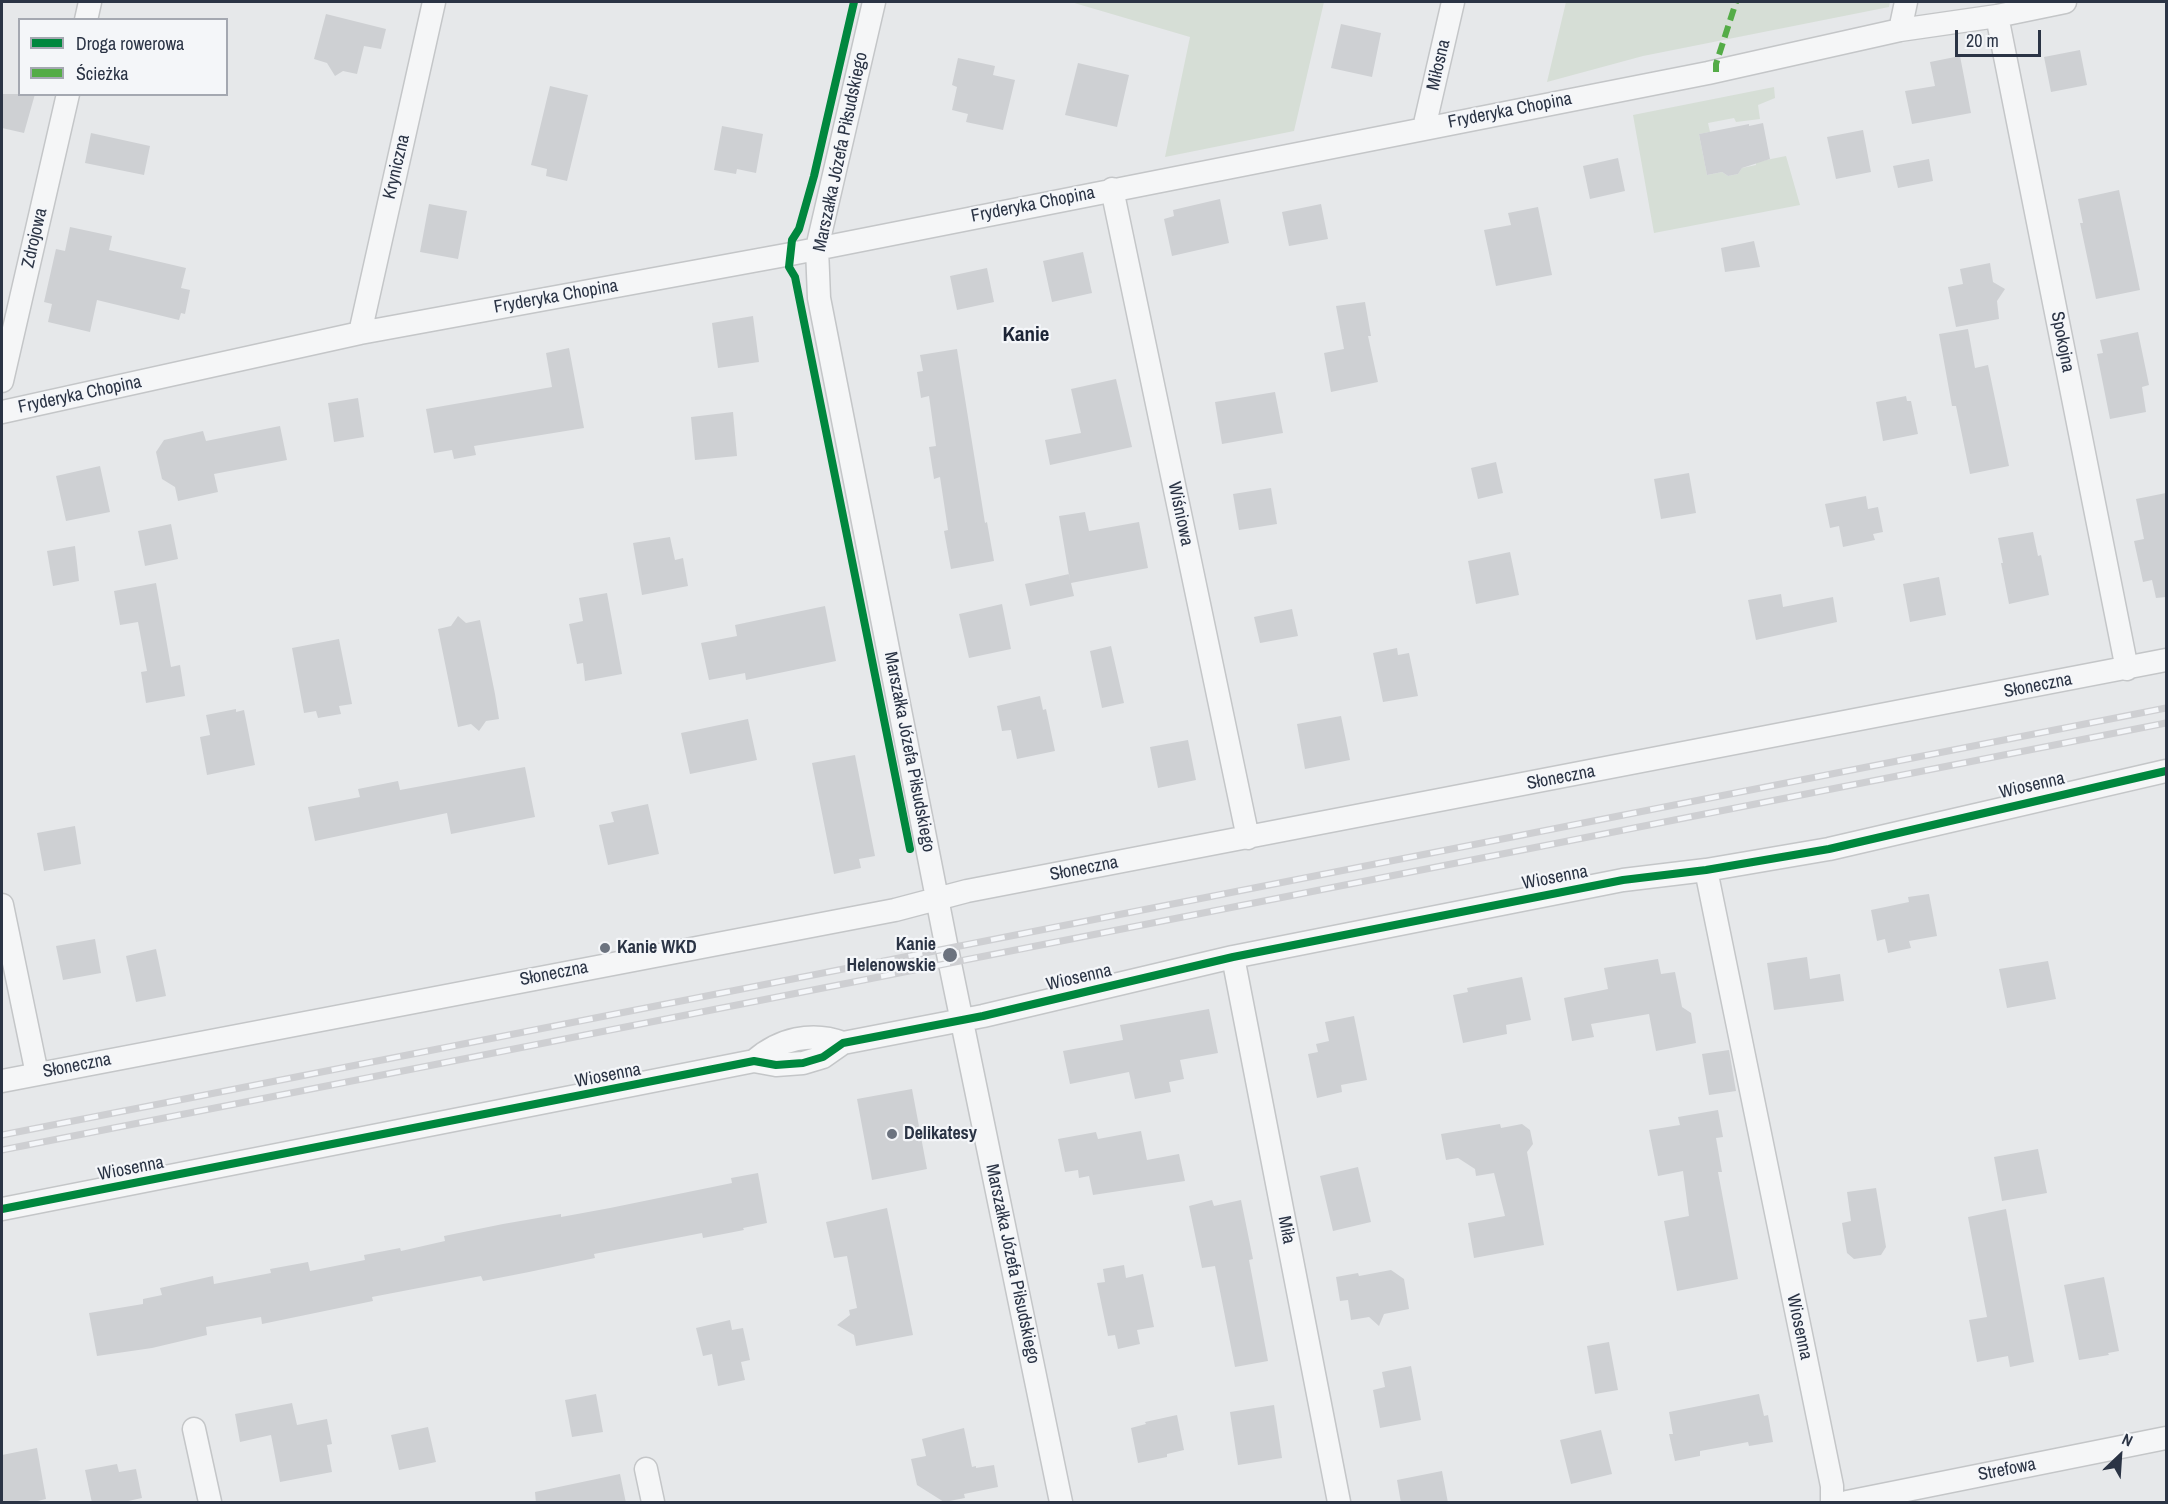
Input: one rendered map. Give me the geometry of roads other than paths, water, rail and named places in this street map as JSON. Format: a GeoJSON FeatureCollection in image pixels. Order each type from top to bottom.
{"type":"FeatureCollection","features":[{"type":"Feature","properties":{"kind":"street"},"geometry":{"type":"LineString","coordinates":[[86,18],[90,2]]}},
{"type":"Feature","properties":{"kind":"street","name":"Kryniczna"},"geometry":{"type":"LineString","coordinates":[[360,333],[434,2]]}},
{"type":"Feature","properties":{"kind":"street","name":"Marszałka Józefa Piłsudskiego"},"geometry":{"type":"LineString","coordinates":[[874,2],[817,248],[819,298],[962,1020],[1061,1503]]}},
{"type":"Feature","properties":{"kind":"street","name":"Miłosna"},"geometry":{"type":"LineString","coordinates":[[1424,128],[1453,2]]}},
{"type":"Feature","properties":{"kind":"street"},"geometry":{"type":"LineString","coordinates":[[1900,30],[1906,2]]}},
{"type":"Feature","properties":{"kind":"street","name":"Fryderyka Chopina"},"geometry":{"type":"LineString","coordinates":[[2,412],[360,333],[817,248],[1716,72],[1900,30],[1997,16],[2065,2]]}},
{"type":"Feature","properties":{"kind":"street","name":"Spokojna"},"geometry":{"type":"LineString","coordinates":[[1997,16],[2127,669]]}},
{"type":"Feature","properties":{"kind":"street","name":"Zdrojowa"},"geometry":{"type":"LineString","coordinates":[[2,381],[68,96]]}},
{"type":"Feature","properties":{"kind":"street","name":"Wiśniowa"},"geometry":{"type":"LineString","coordinates":[[1112,189],[1248,838]]}},
{"type":"Feature","properties":{"kind":"street","name":"Słoneczna"},"geometry":{"type":"LineString","coordinates":[[2,1081],[895,910],[939,898],[2166,660]]}},
{"type":"Feature","properties":{"kind":"street","name":"Wiosenna"},"geometry":{"type":"LineString","coordinates":[[2,1209],[754,1061],[771,1047],[792,1040],[821,1037],[843,1044],[962,1020],[1233,957],[1623,880],[1706,870],[1829,849],[2166,771]]}},
{"type":"Feature","properties":{"kind":"street","name":"Wiosenna"},"geometry":{"type":"LineString","coordinates":[[1706,870],[1832,1486],[1832,1503]]}},
{"type":"Feature","properties":{"kind":"street"},"geometry":{"type":"LineString","coordinates":[[2,905],[37,1074]]}},
{"type":"Feature","properties":{"kind":"street","name":"Miła"},"geometry":{"type":"LineString","coordinates":[[1233,957],[1339,1503]]}},
{"type":"Feature","properties":{"kind":"street"},"geometry":{"type":"LineString","coordinates":[[194,1429],[210,1503]]}},
{"type":"Feature","properties":{"kind":"street","name":"Strefowa"},"geometry":{"type":"LineString","coordinates":[[1847,1503],[2166,1438]]}},
{"type":"Feature","properties":{"kind":"street"},"geometry":{"type":"LineString","coordinates":[[646,1469],[653,1503]]}},
{"type":"Feature","properties":{"kind":"railway"},"geometry":{"type":"LineString","coordinates":[[2,1135],[2166,708]]}},
{"type":"Feature","properties":{"kind":"railway"},"geometry":{"type":"LineString","coordinates":[[2,1150],[2166,723]]}},
{"type":"Feature","properties":{"kind":"place","name":"Kanie WKD"},"geometry":{"type":"Point","coordinates":[605,948]}},
{"type":"Feature","properties":{"kind":"place","name":"Kanie Helenowskie"},"geometry":{"type":"Point","coordinates":[950,955]}},
{"type":"Feature","properties":{"kind":"place","name":"Delikatesy"},"geometry":{"type":"Point","coordinates":[892,1134]}},
{"type":"Feature","properties":{"kind":"district","name":"Kanie"},"geometry":{"type":"Point","coordinates":[1026,335]}}]}
